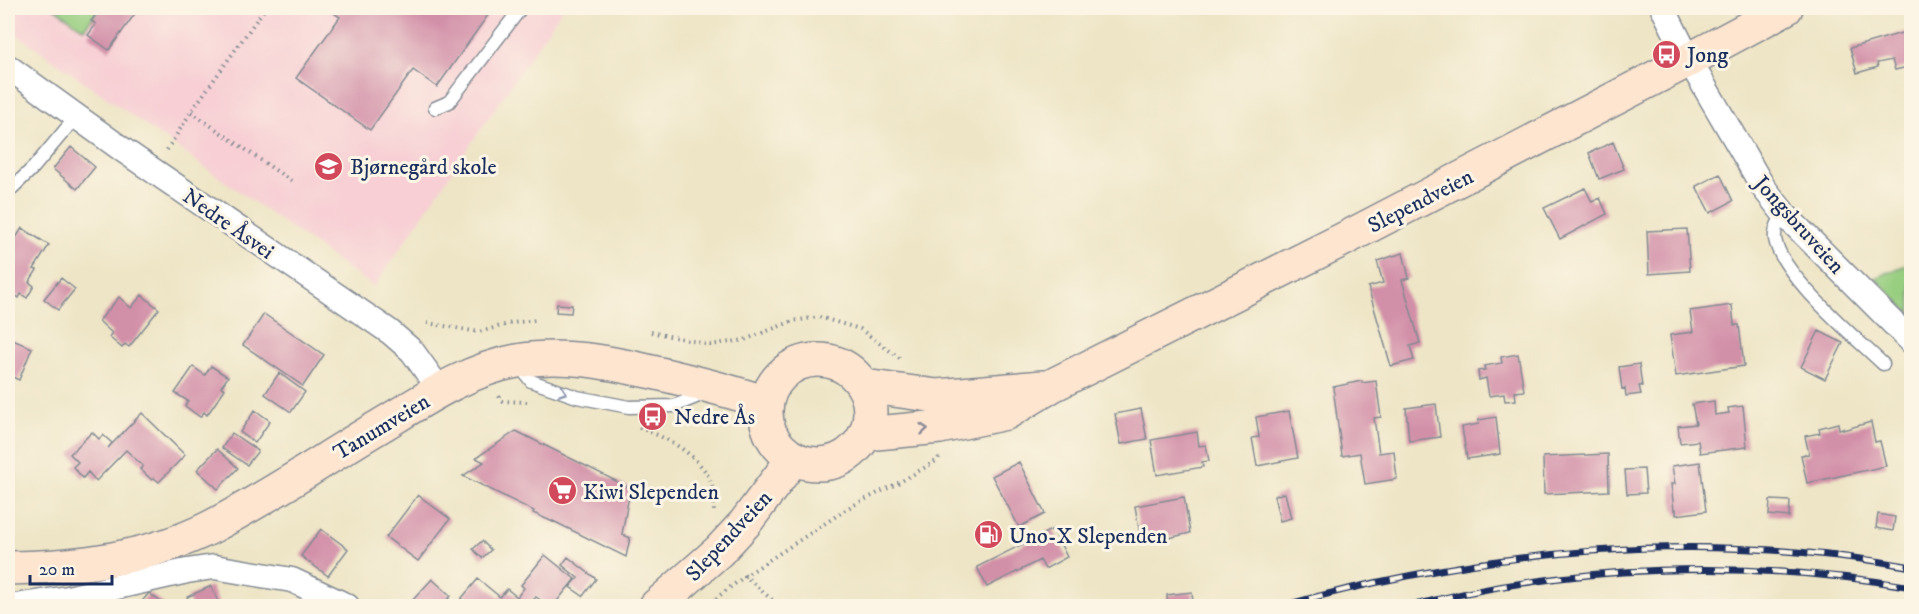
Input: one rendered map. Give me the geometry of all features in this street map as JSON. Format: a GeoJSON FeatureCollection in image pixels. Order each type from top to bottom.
{"type":"FeatureCollection","features":[{"type":"Feature","properties":{"kind":"main road","name":"Slependveien"},"geometry":{"type":"LineString","coordinates":[[866,434],[940,427],[1006,413],[1051,386],[1346,238],[1786,8]]}},
{"type":"Feature","properties":{"kind":"main road","name":"Tanumveien"},"geometry":{"type":"LineString","coordinates":[[8,568],[71,566],[111,560],[149,550],[209,528],[440,390],[491,368],[516,361],[550,357],[588,359],[690,380],[766,403]]}},
{"type":"Feature","properties":{"kind":"main road"},"geometry":{"type":"LineString","coordinates":[[809,360],[825,360],[840,365],[854,374],[864,386],[869,402],[870,418],[866,434],[849,455],[824,464],[808,464],[794,459],[780,449],[771,436],[766,420],[766,403],[771,388],[780,375],[794,365],[809,360]]}},
{"type":"Feature","properties":{"kind":"main road","name":"Slependveien"},"geometry":{"type":"LineString","coordinates":[[864,386],[937,396],[1051,386]]}},
{"type":"Feature","properties":{"kind":"main road","name":"Slependveien"},"geometry":{"type":"LineString","coordinates":[[656,606],[719,551],[745,523],[794,459]]}},
{"type":"Feature","properties":{"kind":"street","name":"Jongsbruveien"},"geometry":{"type":"LineString","coordinates":[[1663,8],[1689,60],[1763,187],[1785,215],[1911,342]]}},
{"type":"Feature","properties":{"kind":"street","name":"Nedre Åsvei"},"geometry":{"type":"LineString","coordinates":[[8,67],[76,117],[390,332],[412,351],[440,390]]}},
{"type":"Feature","properties":{"kind":"street"},"geometry":{"type":"LineString","coordinates":[[15,606],[214,567],[292,580],[347,606]]}},
{"type":"Feature","properties":{"kind":"lane"},"geometry":{"type":"LineString","coordinates":[[435,108],[449,102],[521,8]]}},
{"type":"Feature","properties":{"kind":"lane"},"geometry":{"type":"LineString","coordinates":[[8,192],[34,167],[76,117]]}},
{"type":"Feature","properties":{"kind":"lane"},"geometry":{"type":"LineString","coordinates":[[1785,215],[1776,225],[1775,239],[1784,258],[1821,305],[1883,364]]}},
{"type":"Feature","properties":{"kind":"path"},"geometry":{"type":"LineString","coordinates":[[154,171],[191,112],[266,8]]}},
{"type":"Feature","properties":{"kind":"path"},"geometry":{"type":"LineString","coordinates":[[191,112],[294,183]]}},
{"type":"Feature","properties":{"kind":"path"},"geometry":{"type":"LineString","coordinates":[[651,332],[710,345],[744,340],[793,321],[819,317],[860,328],[900,358],[909,360]]}},
{"type":"Feature","properties":{"kind":"path"},"geometry":{"type":"LineString","coordinates":[[427,323],[479,332],[512,323],[536,320]]}},
{"type":"Feature","properties":{"kind":"path"},"geometry":{"type":"LineString","coordinates":[[497,387],[501,401],[536,403]]}},
{"type":"Feature","properties":{"kind":"path"},"geometry":{"type":"LineString","coordinates":[[636,428],[673,443],[707,474],[713,493],[714,515]]}},
{"type":"Feature","properties":{"kind":"path"},"geometry":{"type":"LineString","coordinates":[[706,606],[745,576],[850,507],[938,460],[941,451]]}},
{"type":"Feature","properties":{"kind":"path"},"geometry":{"type":"LineString","coordinates":[[737,569],[779,606]]}},
{"type":"Feature","properties":{"kind":"shaded area","name":"Bjørnegård skole"},"geometry":{"type":"Polygon","coordinates":[[[8,8],[563,8],[374,287],[8,28],[8,8]]]}},
{"type":"Feature","properties":{"kind":"green space"},"geometry":{"type":"Polygon","coordinates":[[[54,8],[100,8],[84,29],[54,8]]]}},
{"type":"Feature","properties":{"kind":"green space"},"geometry":{"type":"Polygon","coordinates":[[[1911,263],[1911,314],[1875,278],[1911,263]]]}},
{"type":"Feature","properties":{"kind":"building"},"geometry":{"type":"Polygon","coordinates":[[[101,8],[139,8],[109,50],[88,35],[96,24],[91,21],[101,8]]]}},
{"type":"Feature","properties":{"kind":"building"},"geometry":{"type":"Polygon","coordinates":[[[326,8],[493,8],[437,87],[413,70],[370,130],[296,78],[340,17],[326,8]]]}},
{"type":"Feature","properties":{"kind":"building"},"geometry":{"type":"Polygon","coordinates":[[[1912,30],[1912,66],[1895,70],[1892,60],[1877,63],[1878,67],[1857,73],[1850,48],[1912,30]]]}},
{"type":"Feature","properties":{"kind":"building"},"geometry":{"type":"Polygon","coordinates":[[[1613,142],[1624,169],[1599,179],[1589,153],[1613,142]]]}},
{"type":"Feature","properties":{"kind":"building"},"geometry":{"type":"Polygon","coordinates":[[[71,147],[95,167],[77,189],[53,169],[71,147]]]}},
{"type":"Feature","properties":{"kind":"building"},"geometry":{"type":"Polygon","coordinates":[[[1720,174],[1733,201],[1710,213],[1696,186],[1720,174]]]}},
{"type":"Feature","properties":{"kind":"building"},"geometry":{"type":"Polygon","coordinates":[[[1585,188],[1592,202],[1600,198],[1607,214],[1560,239],[1544,208],[1585,188]]]}},
{"type":"Feature","properties":{"kind":"building"},"geometry":{"type":"Polygon","coordinates":[[[22,228],[49,245],[34,269],[37,270],[29,282],[34,286],[27,298],[21,294],[19,298],[8,291],[8,251],[22,228]]]}},
{"type":"Feature","properties":{"kind":"building"},"geometry":{"type":"Polygon","coordinates":[[[1687,229],[1690,271],[1649,274],[1647,231],[1687,229]]]}},
{"type":"Feature","properties":{"kind":"building"},"geometry":{"type":"Polygon","coordinates":[[[1403,253],[1409,278],[1402,280],[1420,343],[1410,346],[1414,360],[1391,366],[1368,287],[1383,283],[1377,261],[1403,253]]]}},
{"type":"Feature","properties":{"kind":"building"},"geometry":{"type":"Polygon","coordinates":[[[61,278],[75,289],[58,310],[44,299],[61,278]]]}},
{"type":"Feature","properties":{"kind":"building"},"geometry":{"type":"Polygon","coordinates":[[[142,295],[159,309],[129,347],[125,344],[122,348],[109,337],[112,333],[99,321],[119,297],[131,308],[142,295]]]}},
{"type":"Feature","properties":{"kind":"building"},"geometry":{"type":"Polygon","coordinates":[[[557,304],[572,305],[571,313],[556,312],[557,304]]]}},
{"type":"Feature","properties":{"kind":"building"},"geometry":{"type":"Polygon","coordinates":[[[1732,305],[1734,325],[1739,325],[1744,366],[1676,376],[1670,335],[1693,332],[1690,311],[1732,305]]]}},
{"type":"Feature","properties":{"kind":"building"},"geometry":{"type":"Polygon","coordinates":[[[264,314],[324,355],[303,386],[243,345],[264,314]]]}},
{"type":"Feature","properties":{"kind":"building"},"geometry":{"type":"Polygon","coordinates":[[[1819,331],[1843,343],[1825,379],[1801,367],[1819,331]]]}},
{"type":"Feature","properties":{"kind":"building"},"geometry":{"type":"Polygon","coordinates":[[[8,338],[32,348],[19,380],[8,375],[8,338]]]}},
{"type":"Feature","properties":{"kind":"building"},"geometry":{"type":"Polygon","coordinates":[[[1518,354],[1524,391],[1515,392],[1516,400],[1505,401],[1504,394],[1489,396],[1486,378],[1479,380],[1478,371],[1485,370],[1484,366],[1502,363],[1501,357],[1518,354]]]}},
{"type":"Feature","properties":{"kind":"building"},"geometry":{"type":"Polygon","coordinates":[[[1639,364],[1641,394],[1626,396],[1625,388],[1622,389],[1619,367],[1639,364]]]}},
{"type":"Feature","properties":{"kind":"building"},"geometry":{"type":"Polygon","coordinates":[[[211,366],[228,377],[221,387],[225,389],[207,415],[204,412],[200,417],[185,406],[188,401],[175,393],[193,367],[205,375],[211,366]]]}},
{"type":"Feature","properties":{"kind":"building"},"geometry":{"type":"Polygon","coordinates":[[[279,373],[305,392],[291,412],[265,394],[279,373]]]}},
{"type":"Feature","properties":{"kind":"building"},"geometry":{"type":"Polygon","coordinates":[[[1362,381],[1362,383],[1376,381],[1381,417],[1374,418],[1379,453],[1394,451],[1397,479],[1365,484],[1360,453],[1342,456],[1333,387],[1362,381]]]}},
{"type":"Feature","properties":{"kind":"building"},"geometry":{"type":"Polygon","coordinates":[[[1714,401],[1715,415],[1729,413],[1728,408],[1743,406],[1747,447],[1700,453],[1698,441],[1680,443],[1678,426],[1696,424],[1692,404],[1714,401]]]}},
{"type":"Feature","properties":{"kind":"building"},"geometry":{"type":"Polygon","coordinates":[[[1436,404],[1440,437],[1409,441],[1406,408],[1436,404]]]}},
{"type":"Feature","properties":{"kind":"building"},"geometry":{"type":"Polygon","coordinates":[[[1141,409],[1147,439],[1121,444],[1115,414],[1141,409]]]}},
{"type":"Feature","properties":{"kind":"building"},"geometry":{"type":"Polygon","coordinates":[[[255,410],[270,421],[255,443],[240,432],[255,410]]]}},
{"type":"Feature","properties":{"kind":"building"},"geometry":{"type":"Polygon","coordinates":[[[1289,411],[1298,458],[1257,466],[1252,438],[1259,437],[1256,417],[1289,411]]]}},
{"type":"Feature","properties":{"kind":"building"},"geometry":{"type":"Polygon","coordinates":[[[142,413],[185,455],[159,482],[154,478],[152,480],[140,469],[143,466],[126,450],[96,481],[88,472],[83,478],[73,467],[78,462],[70,454],[92,432],[99,439],[103,435],[112,443],[108,448],[142,413]]]}},
{"type":"Feature","properties":{"kind":"building"},"geometry":{"type":"Polygon","coordinates":[[[1496,417],[1500,454],[1467,459],[1462,427],[1479,424],[1478,420],[1496,417]]]}},
{"type":"Feature","properties":{"kind":"building"},"geometry":{"type":"Polygon","coordinates":[[[1871,422],[1875,442],[1880,441],[1886,466],[1807,483],[1801,455],[1809,454],[1805,436],[1820,433],[1819,428],[1838,423],[1839,429],[1843,428],[1843,430],[1871,422]]]}},
{"type":"Feature","properties":{"kind":"building"},"geometry":{"type":"Polygon","coordinates":[[[516,431],[640,493],[628,501],[622,534],[630,538],[626,557],[533,513],[534,511],[463,476],[484,462],[476,458],[516,431]]]}},
{"type":"Feature","properties":{"kind":"building"},"geometry":{"type":"Polygon","coordinates":[[[1197,432],[1199,446],[1206,445],[1209,461],[1202,462],[1203,467],[1157,475],[1151,440],[1197,432]]]}},
{"type":"Feature","properties":{"kind":"building"},"geometry":{"type":"Polygon","coordinates":[[[232,433],[258,451],[247,465],[222,448],[232,433]]]}},
{"type":"Feature","properties":{"kind":"building"},"geometry":{"type":"Polygon","coordinates":[[[217,449],[238,468],[218,489],[197,470],[217,449]]]}},
{"type":"Feature","properties":{"kind":"building"},"geometry":{"type":"Polygon","coordinates":[[[1608,454],[1609,491],[1544,494],[1543,457],[1608,454]]]}},
{"type":"Feature","properties":{"kind":"building"},"geometry":{"type":"Polygon","coordinates":[[[1019,462],[1045,514],[1019,527],[992,476],[1019,462]]]}},
{"type":"Feature","properties":{"kind":"building"},"geometry":{"type":"Polygon","coordinates":[[[1700,462],[1706,511],[1676,515],[1671,484],[1675,484],[1672,466],[1700,462]]]}},
{"type":"Feature","properties":{"kind":"building"},"geometry":{"type":"Polygon","coordinates":[[[1644,469],[1646,493],[1627,494],[1625,470],[1644,469]]]}},
{"type":"Feature","properties":{"kind":"building"},"geometry":{"type":"Polygon","coordinates":[[[1285,493],[1291,518],[1280,521],[1274,496],[1285,493]]]}},
{"type":"Feature","properties":{"kind":"building"},"geometry":{"type":"Polygon","coordinates":[[[418,495],[450,519],[418,561],[386,537],[418,495]]]}},
{"type":"Feature","properties":{"kind":"building"},"geometry":{"type":"Polygon","coordinates":[[[1184,497],[1190,533],[1156,541],[1156,539],[1141,541],[1135,506],[1184,497]]]}},
{"type":"Feature","properties":{"kind":"building"},"geometry":{"type":"Polygon","coordinates":[[[1770,500],[1790,501],[1789,517],[1769,515],[1770,500]]]}},
{"type":"Feature","properties":{"kind":"building"},"geometry":{"type":"Polygon","coordinates":[[[1878,514],[1895,517],[1893,531],[1876,528],[1878,514]]]}},
{"type":"Feature","properties":{"kind":"building"},"geometry":{"type":"Polygon","coordinates":[[[321,529],[348,549],[328,576],[301,556],[321,529]]]}},
{"type":"Feature","properties":{"kind":"building"},"geometry":{"type":"Polygon","coordinates":[[[1053,529],[1067,557],[1045,569],[1040,560],[987,587],[977,567],[1053,529]]]}},
{"type":"Feature","properties":{"kind":"building"},"geometry":{"type":"Polygon","coordinates":[[[482,541],[491,550],[482,558],[473,549],[482,541]]]}},
{"type":"Feature","properties":{"kind":"building"},"geometry":{"type":"Polygon","coordinates":[[[545,555],[575,579],[553,606],[549,606],[536,597],[528,606],[455,606],[478,579],[500,597],[507,589],[517,597],[524,588],[521,585],[545,555]]]}},
{"type":"Feature","properties":{"kind":"building"},"geometry":{"type":"Polygon","coordinates":[[[568,557],[596,579],[583,596],[570,587],[578,578],[562,565],[568,557]]]}},
{"type":"Feature","properties":{"kind":"building"},"geometry":{"type":"Polygon","coordinates":[[[432,579],[451,596],[441,606],[418,606],[412,601],[432,579]]]}},
{"type":"Feature","properties":{"kind":"building"},"geometry":{"type":"Polygon","coordinates":[[[211,586],[220,606],[191,606],[187,597],[211,586]]]}},
{"type":"Feature","properties":{"kind":"building"},"geometry":{"type":"Polygon","coordinates":[[[1192,592],[1193,603],[1168,606],[1167,595],[1192,592]]]}},
{"type":"Feature","properties":{"kind":"building"},"geometry":{"type":"Polygon","coordinates":[[[149,593],[166,606],[138,606],[149,593]]]}},
{"type":"Feature","properties":{"kind":"railway"},"geometry":{"type":"LineString","coordinates":[[1282,606],[1359,586],[1437,571],[1516,559],[1595,551],[1674,548],[1754,549],[1833,555],[1912,567]]}},
{"type":"Feature","properties":{"kind":"railway"},"geometry":{"type":"LineString","coordinates":[[1411,606],[1534,581],[1660,570],[1787,572],[1912,587]]}},
{"type":"Feature","properties":{"kind":"place","name":"Jong"},"geometry":{"type":"Point","coordinates":[1666,54]}},
{"type":"Feature","properties":{"kind":"place","name":"Bjørnegård skole"},"geometry":{"type":"Point","coordinates":[329,166]}},
{"type":"Feature","properties":{"kind":"place","name":"Nedre Ås"},"geometry":{"type":"Point","coordinates":[653,416]}},
{"type":"Feature","properties":{"kind":"place","name":"Kiwi Slependen"},"geometry":{"type":"Point","coordinates":[562,491]}},
{"type":"Feature","properties":{"kind":"place","name":"Uno-X Slependen"},"geometry":{"type":"Point","coordinates":[988,535]}}]}
